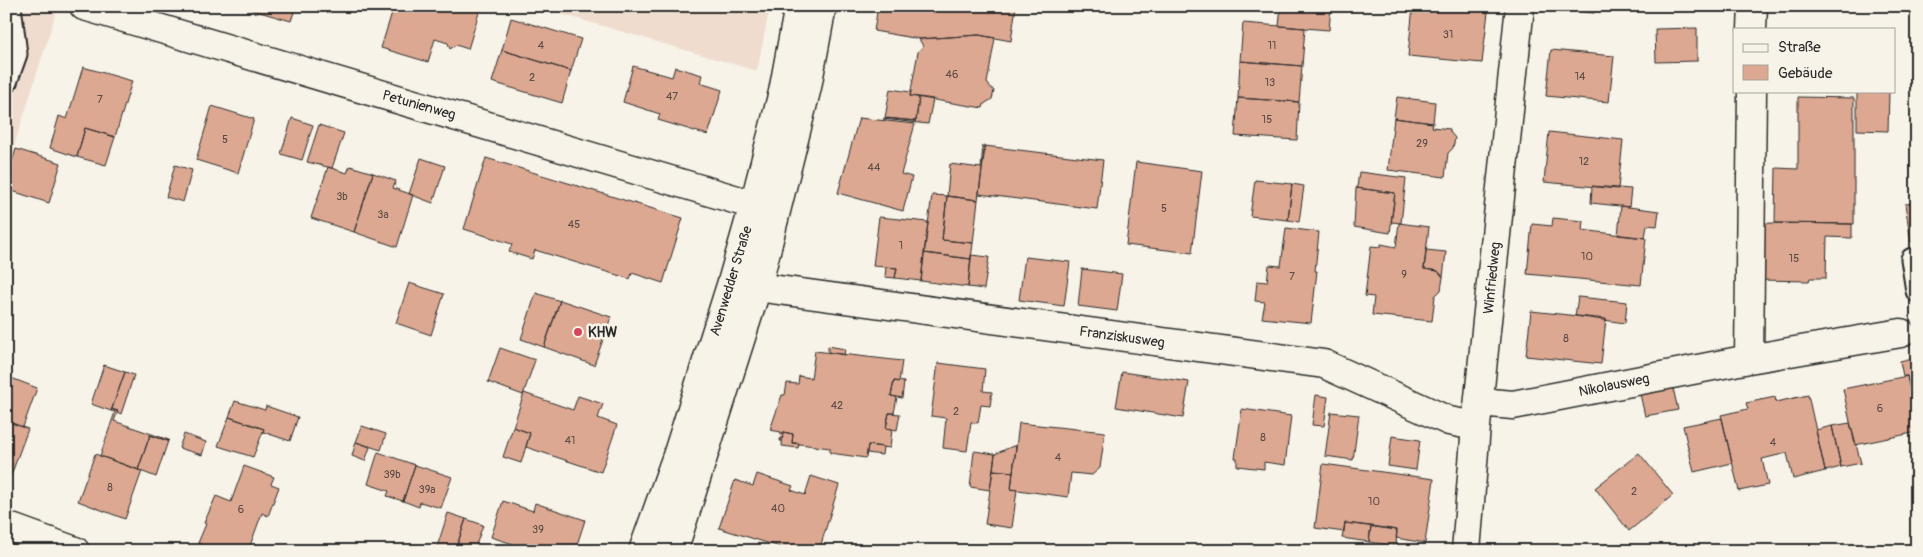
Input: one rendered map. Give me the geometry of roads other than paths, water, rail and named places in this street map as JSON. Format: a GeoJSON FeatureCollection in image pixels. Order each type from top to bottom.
{"type":"FeatureCollection","features":[{"type":"Feature","properties":{"kind":"street","name":"Petunienweg"},"geometry":{"type":"LineString","coordinates":[[84,6],[754,205]]}},
{"type":"Feature","properties":{"kind":"street","name":"Avenwedder Straße"},"geometry":{"type":"LineString","coordinates":[[643,551],[678,453],[732,282],[783,92],[799,6]]}},
{"type":"Feature","properties":{"kind":"street","name":"Avenwedder Straße"},"geometry":{"type":"LineString","coordinates":[[673,551],[757,287],[807,88],[822,6]]}},
{"type":"Feature","properties":{"kind":"street","name":"Winfriedweg"},"geometry":{"type":"LineString","coordinates":[[1466,551],[1478,414],[1520,6]]}},
{"type":"Feature","properties":{"kind":"street"},"geometry":{"type":"LineString","coordinates":[[1752,6],[1752,28]]}},
{"type":"Feature","properties":{"kind":"street"},"geometry":{"type":"LineString","coordinates":[[1749,359],[1752,92]]}},
{"type":"Feature","properties":{"kind":"street","name":"Franziskusweg"},"geometry":{"type":"LineString","coordinates":[[757,287],[1324,364],[1448,421],[1478,414]]}},
{"type":"Feature","properties":{"kind":"street","name":"Nikolausweg"},"geometry":{"type":"LineString","coordinates":[[1478,414],[1513,405],[1749,359],[1901,333]]}},
{"type":"Feature","properties":{"kind":"street"},"geometry":{"type":"LineString","coordinates":[[6,526],[75,551]]}},
{"type":"Feature","properties":{"kind":"lane"},"geometry":{"type":"LineString","coordinates":[[6,82],[16,54],[10,6]]}},
{"type":"Feature","properties":{"kind":"lane"},"geometry":{"type":"LineString","coordinates":[[1912,259],[1917,291]]}},
{"type":"Feature","properties":{"kind":"place","name":"KHW"},"geometry":{"type":"Point","coordinates":[578,332]}}]}
